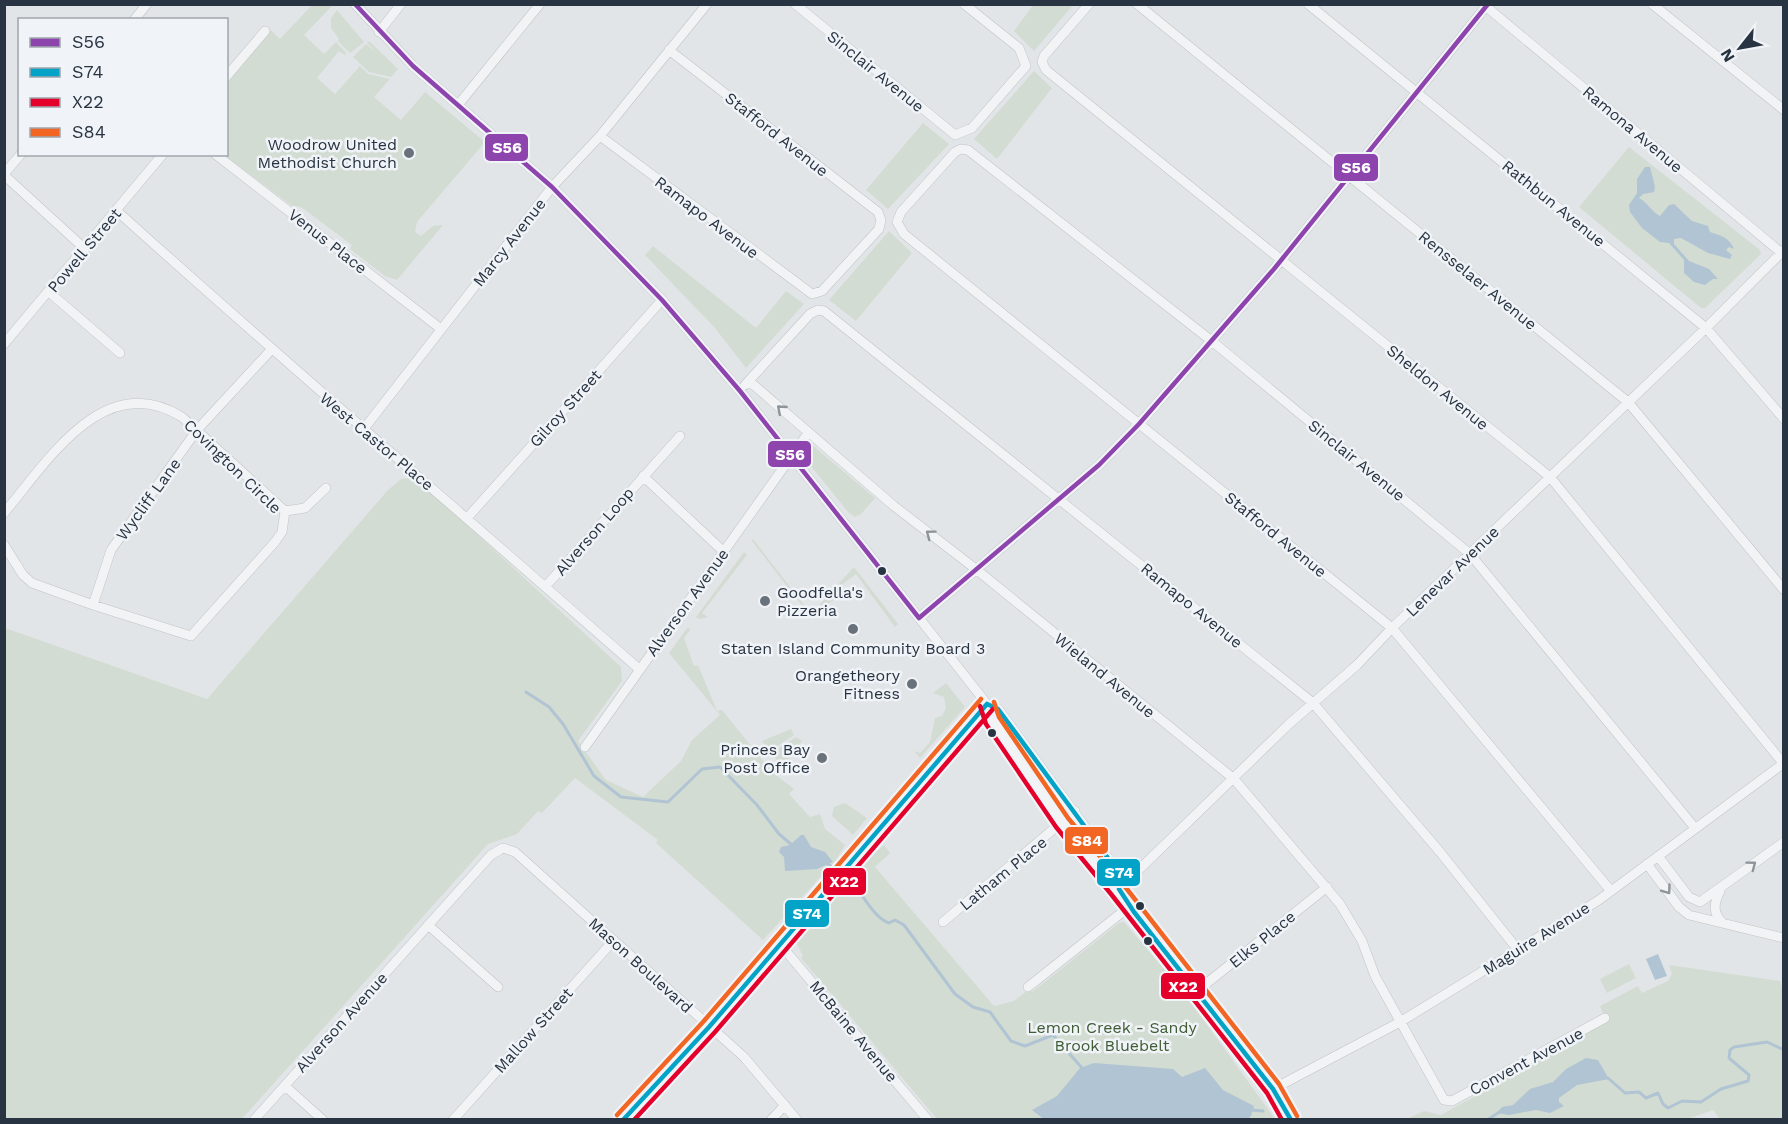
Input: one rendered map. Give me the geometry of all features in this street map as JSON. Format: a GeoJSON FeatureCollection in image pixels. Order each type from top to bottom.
{"type":"FeatureCollection","features":[{"type":"Feature","properties":{"kind":"street"},"geometry":{"type":"LineString","coordinates":[[136,18],[147,4]]}},
{"type":"Feature","properties":{"kind":"street"},"geometry":{"type":"LineString","coordinates":[[355,4],[379,32],[552,187],[662,300],[740,391],[791,459],[987,705],[992,720],[1062,823],[1103,876],[1119,889],[1273,1089],[1291,1119]]}},
{"type":"Feature","properties":{"kind":"street"},"geometry":{"type":"LineString","coordinates":[[379,32],[401,4]]}},
{"type":"Feature","properties":{"kind":"street"},"geometry":{"type":"LineString","coordinates":[[458,105],[540,4]]}},
{"type":"Feature","properties":{"kind":"street","name":"Marcy Avenue"},"geometry":{"type":"LineString","coordinates":[[363,430],[552,187],[600,136],[707,4]]}},
{"type":"Feature","properties":{"kind":"street","name":"Sinclair Avenue"},"geometry":{"type":"LineString","coordinates":[[795,4],[951,133],[959,135],[972,128],[1024,71],[1025,60],[1018,48],[964,4]]}},
{"type":"Feature","properties":{"kind":"street","name":"Sheldon Avenue"},"geometry":{"type":"LineString","coordinates":[[1089,4],[1047,51],[1042,62],[1046,70],[1550,477],[1783,763]]}},
{"type":"Feature","properties":{"kind":"street","name":"Rensselaer Avenue"},"geometry":{"type":"LineString","coordinates":[[1137,4],[1628,402],[1784,590]]}},
{"type":"Feature","properties":{"kind":"street","name":"Rathbun Avenue"},"geometry":{"type":"LineString","coordinates":[[1308,4],[1706,328],[1784,419]]}},
{"type":"Feature","properties":{"kind":"street"},"geometry":{"type":"LineString","coordinates":[[1652,4],[1784,110]]}},
{"type":"Feature","properties":{"kind":"street"},"geometry":{"type":"LineString","coordinates":[[919,618],[1061,500],[1139,423],[1213,342],[1350,176],[1486,5]]}},
{"type":"Feature","properties":{"kind":"street","name":"Ramona Avenue"},"geometry":{"type":"LineString","coordinates":[[1486,5],[1783,252]]}},
{"type":"Feature","properties":{"kind":"street"},"geometry":{"type":"LineString","coordinates":[[228,75],[265,30]]}},
{"type":"Feature","properties":{"kind":"street","name":"Stafford Avenue"},"geometry":{"type":"LineString","coordinates":[[669,50],[878,212],[881,220],[875,234],[816,295]]}},
{"type":"Feature","properties":{"kind":"street","name":"Ramapo Avenue"},"geometry":{"type":"LineString","coordinates":[[600,136],[808,293],[816,295]]}},
{"type":"Feature","properties":{"kind":"street","name":"Stafford Avenue"},"geometry":{"type":"LineString","coordinates":[[964,148],[956,152],[900,212],[897,222],[903,234],[1392,628],[1611,891]]}},
{"type":"Feature","properties":{"kind":"street","name":"Sinclair Avenue"},"geometry":{"type":"LineString","coordinates":[[964,148],[1213,342],[1470,554],[1695,828]]}},
{"type":"Feature","properties":{"kind":"street"},"geometry":{"type":"LineString","coordinates":[[19,156],[4,174],[85,249]]}},
{"type":"Feature","properties":{"kind":"street","name":"Powell Street"},"geometry":{"type":"LineString","coordinates":[[4,344],[161,156]]}},
{"type":"Feature","properties":{"kind":"street","name":"Venus Place"},"geometry":{"type":"LineString","coordinates":[[218,156],[441,329]]}},
{"type":"Feature","properties":{"kind":"street","name":"West Castor Place"},"geometry":{"type":"LineString","coordinates":[[117,211],[271,350],[468,517],[639,669]]}},
{"type":"Feature","properties":{"kind":"street","name":"Lenevar Avenue"},"geometry":{"type":"LineString","coordinates":[[1119,889],[1357,665],[1392,628],[1783,252]]}},
{"type":"Feature","properties":{"kind":"street"},"geometry":{"type":"LineString","coordinates":[[49,292],[120,353]]}},
{"type":"Feature","properties":{"kind":"street","name":"Gilroy Street"},"geometry":{"type":"LineString","coordinates":[[468,517],[662,300]]}},
{"type":"Feature","properties":{"kind":"street","name":"Ramapo Avenue"},"geometry":{"type":"LineString","coordinates":[[749,381],[810,314],[818,310],[824,311],[1313,704],[1433,843],[1518,950]]}},
{"type":"Feature","properties":{"kind":"street","name":"Wycliff Lane"},"geometry":{"type":"LineString","coordinates":[[93,605],[111,550],[198,430],[271,350]]}},
{"type":"Feature","properties":{"kind":"street"},"geometry":{"type":"LineString","coordinates":[[740,391],[749,381]]}},
{"type":"Feature","properties":{"kind":"street","name":"Wieland Avenue"},"geometry":{"type":"LineString","coordinates":[[749,381],[894,507],[977,570],[1234,780],[1327,887],[1351,921],[1375,976],[1447,1102]]}},
{"type":"Feature","properties":{"kind":"street","name":"Covington Circle"},"geometry":{"type":"LineString","coordinates":[[4,513],[76,428],[114,407],[141,403],[167,407],[198,430],[285,511],[282,532],[275,542],[191,636],[32,583],[19,570],[4,545]]}},
{"type":"Feature","properties":{"kind":"street","name":"Alverson Avenue"},"geometry":{"type":"LineString","coordinates":[[585,747],[808,433]]}},
{"type":"Feature","properties":{"kind":"street","name":"Alverson Loop"},"geometry":{"type":"LineString","coordinates":[[545,586],[680,436]]}},
{"type":"Feature","properties":{"kind":"street","name":"Alverson Loop"},"geometry":{"type":"LineString","coordinates":[[643,476],[724,552]]}},
{"type":"Feature","properties":{"kind":"street"},"geometry":{"type":"LineString","coordinates":[[285,511],[305,508],[326,488]]}},
{"type":"Feature","properties":{"kind":"street"},"geometry":{"type":"LineString","coordinates":[[987,705],[999,709],[1075,811],[1119,873],[1119,889]]}},
{"type":"Feature","properties":{"kind":"street"},"geometry":{"type":"LineString","coordinates":[[623,1119],[709,1027],[779,943],[987,705]]}},
{"type":"Feature","properties":{"kind":"street","name":"Maguire Avenue"},"geometry":{"type":"LineString","coordinates":[[1273,1089],[1400,1022],[1611,891],[1783,763]]}},
{"type":"Feature","properties":{"kind":"street","name":"Latham Place"},"geometry":{"type":"LineString","coordinates":[[943,922],[1075,811]]}},
{"type":"Feature","properties":{"kind":"street"},"geometry":{"type":"LineString","coordinates":[[1658,856],[1689,897],[1696,902],[1704,901],[1784,842]]}},
{"type":"Feature","properties":{"kind":"street","name":"Alverson Avenue"},"geometry":{"type":"LineString","coordinates":[[254,1119],[491,855],[503,848]]}},
{"type":"Feature","properties":{"kind":"street","name":"Mason Boulevard"},"geometry":{"type":"LineString","coordinates":[[503,848],[516,852],[744,1057],[797,1119]]}},
{"type":"Feature","properties":{"kind":"street"},"geometry":{"type":"LineString","coordinates":[[1647,864],[1680,907],[1689,915],[1784,938]]}},
{"type":"Feature","properties":{"kind":"street","name":"Elks Place"},"geometry":{"type":"LineString","coordinates":[[1197,991],[1327,887]]}},
{"type":"Feature","properties":{"kind":"street"},"geometry":{"type":"LineString","coordinates":[[1721,889],[1715,899],[1715,910],[1723,923]]}},
{"type":"Feature","properties":{"kind":"street"},"geometry":{"type":"LineString","coordinates":[[1028,987],[1130,906]]}},
{"type":"Feature","properties":{"kind":"street"},"geometry":{"type":"LineString","coordinates":[[428,925],[498,987]]}},
{"type":"Feature","properties":{"kind":"street","name":"Mallow Street"},"geometry":{"type":"LineString","coordinates":[[453,1119],[614,940]]}},
{"type":"Feature","properties":{"kind":"street","name":"McBaine Avenue"},"geometry":{"type":"LineString","coordinates":[[779,943],[928,1119]]}},
{"type":"Feature","properties":{"kind":"street","name":"Convent Avenue"},"geometry":{"type":"LineString","coordinates":[[1447,1102],[1605,1018]]}},
{"type":"Feature","properties":{"kind":"street"},"geometry":{"type":"LineString","coordinates":[[285,1086],[323,1119]]}},
{"type":"Feature","properties":{"kind":"street"},"geometry":{"type":"LineString","coordinates":[[771,1119],[785,1105]]}},
{"type":"Feature","properties":{"kind":"green space"},"geometry":{"type":"Polygon","coordinates":[[[313,4],[333,5],[304,35],[324,54],[336,42],[346,53],[345,55],[339,51],[317,78],[335,94],[360,66],[368,74],[390,79],[374,97],[401,120],[425,92],[485,142],[417,222],[415,232],[421,236],[433,226],[443,225],[397,280],[385,276],[350,249],[352,245],[301,207],[292,206],[225,156],[228,156],[228,82],[271,30],[280,39],[313,4]]]}},
{"type":"Feature","properties":{"kind":"green space"},"geometry":{"type":"Polygon","coordinates":[[[1033,5],[1073,5],[1034,51],[1014,31],[1033,5]]]}},
{"type":"Feature","properties":{"kind":"green space"},"geometry":{"type":"Polygon","coordinates":[[[337,10],[364,42],[350,53],[338,41],[339,39],[331,28],[331,18],[337,10]]]}},
{"type":"Feature","properties":{"kind":"green space"},"geometry":{"type":"Polygon","coordinates":[[[369,41],[398,69],[391,77],[369,72],[353,57],[366,44],[378,54],[367,43],[369,41]]]}},
{"type":"Feature","properties":{"kind":"green space"},"geometry":{"type":"Polygon","coordinates":[[[1034,71],[1052,88],[997,159],[974,139],[1034,71]]]}},
{"type":"Feature","properties":{"kind":"green space"},"geometry":{"type":"Polygon","coordinates":[[[923,123],[949,144],[888,209],[866,190],[923,123]]]}},
{"type":"Feature","properties":{"kind":"green space"},"geometry":{"type":"Polygon","coordinates":[[[1629,147],[1760,250],[1761,254],[1705,308],[1701,308],[1579,207],[1629,147]]]}},
{"type":"Feature","properties":{"kind":"green space"},"geometry":{"type":"Polygon","coordinates":[[[889,231],[912,253],[856,321],[829,300],[889,231]]]}},
{"type":"Feature","properties":{"kind":"green space"},"geometry":{"type":"Polygon","coordinates":[[[653,246],[756,328],[786,291],[804,304],[746,368],[715,328],[645,255],[653,246]]]}},
{"type":"Feature","properties":{"kind":"green space"},"geometry":{"type":"Polygon","coordinates":[[[806,443],[812,445],[875,498],[861,514],[855,517],[849,513],[802,455],[801,450],[806,443]]]}},
{"type":"Feature","properties":{"kind":"green space"},"geometry":{"type":"Polygon","coordinates":[[[401,479],[418,480],[621,667],[622,681],[578,741],[606,780],[643,797],[681,761],[692,740],[720,715],[669,653],[688,627],[690,630],[684,638],[694,666],[698,665],[717,711],[722,710],[772,772],[794,789],[789,794],[810,817],[820,814],[825,829],[845,845],[836,860],[763,940],[656,843],[658,840],[575,778],[542,813],[538,811],[517,834],[488,844],[242,1119],[5,1120],[5,628],[207,699],[388,490],[401,479]]]}},
{"type":"Feature","properties":{"kind":"green space"},"geometry":{"type":"Polygon","coordinates":[[[753,539],[811,614],[854,567],[898,624],[895,627],[856,574],[835,590],[840,595],[811,617],[752,541],[753,539]]]}},
{"type":"Feature","properties":{"kind":"green space"},"geometry":{"type":"Polygon","coordinates":[[[744,552],[747,555],[702,613],[708,617],[700,619],[696,617],[744,552]]]}},
{"type":"Feature","properties":{"kind":"green space"},"geometry":{"type":"Polygon","coordinates":[[[946,683],[965,707],[920,758],[914,751],[920,753],[930,742],[935,718],[942,716],[946,708],[944,697],[933,693],[946,683]]]}},
{"type":"Feature","properties":{"kind":"green space"},"geometry":{"type":"Polygon","coordinates":[[[791,729],[794,735],[770,751],[762,741],[791,729]]]}},
{"type":"Feature","properties":{"kind":"green space"},"geometry":{"type":"Polygon","coordinates":[[[796,737],[802,741],[783,767],[771,753],[796,737]]]}},
{"type":"Feature","properties":{"kind":"green space"},"geometry":{"type":"Polygon","coordinates":[[[845,803],[867,818],[853,835],[832,816],[834,807],[845,803]]]}},
{"type":"Feature","properties":{"kind":"green space","name":"Lemon Creek - Sandy Brook Bluebelt"},"geometry":{"type":"Polygon","coordinates":[[[884,845],[890,853],[875,867],[994,1006],[1014,1001],[1028,990],[1032,992],[1119,923],[1124,922],[1182,990],[1275,1119],[937,1119],[801,958],[803,956],[796,942],[798,934],[848,876],[884,845]]]}},
{"type":"Feature","properties":{"kind":"green space"},"geometry":{"type":"Polygon","coordinates":[[[1629,964],[1636,978],[1607,993],[1600,979],[1629,964]]]}},
{"type":"Feature","properties":{"kind":"green space"},"geometry":{"type":"Polygon","coordinates":[[[1669,965],[1780,981],[1784,995],[1783,1119],[1720,1119],[1713,1110],[1685,1120],[1405,1120],[1424,1111],[1441,1115],[1607,1022],[1600,1006],[1638,986],[1642,993],[1668,981],[1672,974],[1669,965]]]}},
{"type":"Feature","properties":{"kind":"water"},"geometry":{"type":"Polygon","coordinates":[[[1645,167],[1650,167],[1655,187],[1654,192],[1643,194],[1639,198],[1660,216],[1669,205],[1674,204],[1692,221],[1708,226],[1710,232],[1724,237],[1732,245],[1734,249],[1729,247],[1726,250],[1732,255],[1730,259],[1708,253],[1681,238],[1674,239],[1674,244],[1689,261],[1709,269],[1718,279],[1713,279],[1705,285],[1694,282],[1684,273],[1684,260],[1669,243],[1660,242],[1642,228],[1630,212],[1629,205],[1637,193],[1637,179],[1645,167]]]}},
{"type":"Feature","properties":{"kind":"water"},"geometry":{"type":"Polygon","coordinates":[[[804,835],[811,847],[825,852],[833,862],[817,869],[785,871],[784,857],[779,852],[781,847],[790,845],[804,835]]]}},
{"type":"Feature","properties":{"kind":"water"},"geometry":{"type":"Polygon","coordinates":[[[1658,954],[1667,976],[1655,980],[1646,959],[1658,954]]]}},
{"type":"Feature","properties":{"kind":"water"},"geometry":{"type":"Polygon","coordinates":[[[1586,1058],[1598,1060],[1609,1079],[1577,1085],[1559,1098],[1559,1102],[1564,1106],[1550,1113],[1536,1110],[1509,1115],[1497,1113],[1502,1107],[1513,1105],[1530,1089],[1553,1082],[1566,1069],[1586,1058]]]}},
{"type":"Feature","properties":{"kind":"water"},"geometry":{"type":"Polygon","coordinates":[[[1094,1063],[1173,1069],[1182,1077],[1205,1068],[1223,1090],[1254,1106],[1251,1116],[1247,1120],[1045,1120],[1032,1110],[1057,1096],[1080,1068],[1094,1063]]]}},
{"type":"Feature","properties":{"kind":"waterway"},"geometry":{"type":"LineString","coordinates":[[526,692],[549,707],[563,724],[594,776],[621,797],[668,802],[702,769],[720,767],[757,805],[779,834],[792,845]]}},
{"type":"Feature","properties":{"kind":"waterway"},"geometry":{"type":"LineString","coordinates":[[824,862],[831,866]]}},
{"type":"Feature","properties":{"kind":"waterway"},"geometry":{"type":"LineString","coordinates":[[848,879],[878,916],[889,923],[895,920],[904,925],[955,994],[973,1007],[990,1012],[1011,1041],[1025,1046],[1053,1035],[1082,1068]]}},
{"type":"Feature","properties":{"kind":"waterway"},"geometry":{"type":"LineString","coordinates":[[1608,1078],[1625,1093],[1639,1092],[1646,1098],[1658,1093],[1663,1104],[1668,1108],[1682,1101],[1701,1102],[1721,1089],[1748,1081],[1749,1075],[1729,1058],[1730,1050],[1734,1047],[1767,1042],[1784,1050]]}},
{"type":"Feature","properties":{"kind":"waterway"},"geometry":{"type":"LineString","coordinates":[[1251,1110],[1263,1111]]}},
{"type":"Feature","properties":{"kind":"waterway"},"geometry":{"type":"LineString","coordinates":[[1487,1120],[1501,1111]]}},
{"type":"Feature","properties":{"kind":"transit line","name":"S56"},"geometry":{"type":"LineString","coordinates":[[355,4],[413,66],[552,187],[662,300],[740,391],[919,618]]}},
{"type":"Feature","properties":{"kind":"transit line","name":"S56"},"geometry":{"type":"LineString","coordinates":[[919,618],[1099,465],[1139,424],[1274,269],[1488,4]]}},
{"type":"Feature","properties":{"kind":"transit line","name":"S84"},"geometry":{"type":"LineString","coordinates":[[617,1115],[703,1022],[981,699]]}},
{"type":"Feature","properties":{"kind":"transit line","name":"S84"},"geometry":{"type":"LineString","coordinates":[[994,702],[999,717],[1068,818],[1123,884],[1279,1084],[1297,1116]]}},
{"type":"Feature","properties":{"kind":"transit line","name":"S74"},"geometry":{"type":"LineString","coordinates":[[987,704],[998,709],[1119,873],[1119,889],[1134,912],[1273,1089],[1291,1120]]}},
{"type":"Feature","properties":{"kind":"transit line","name":"S74"},"geometry":{"type":"LineString","coordinates":[[623,1120],[709,1027],[987,704]]}},
{"type":"Feature","properties":{"kind":"transit line","name":"X22"},"geometry":{"type":"LineString","coordinates":[[980,706],[986,724],[1056,827],[1267,1093],[1282,1120]]}},
{"type":"Feature","properties":{"kind":"transit line","name":"X22"},"geometry":{"type":"LineString","coordinates":[[634,1120],[715,1032],[993,709]]}},
{"type":"Feature","properties":{"kind":"place","name":"Woodrow United Methodist Church"},"geometry":{"type":"Point","coordinates":[409,153]}},
{"type":"Feature","properties":{"kind":"place","name":"Goodfella's Pizzeria"},"geometry":{"type":"Point","coordinates":[765,601]}},
{"type":"Feature","properties":{"kind":"place","name":"Staten Island Community Board 3"},"geometry":{"type":"Point","coordinates":[853,629]}},
{"type":"Feature","properties":{"kind":"place","name":"Orangetheory Fitness"},"geometry":{"type":"Point","coordinates":[912,684]}},
{"type":"Feature","properties":{"kind":"place","name":"Princes Bay Post Office"},"geometry":{"type":"Point","coordinates":[822,758]}}]}
